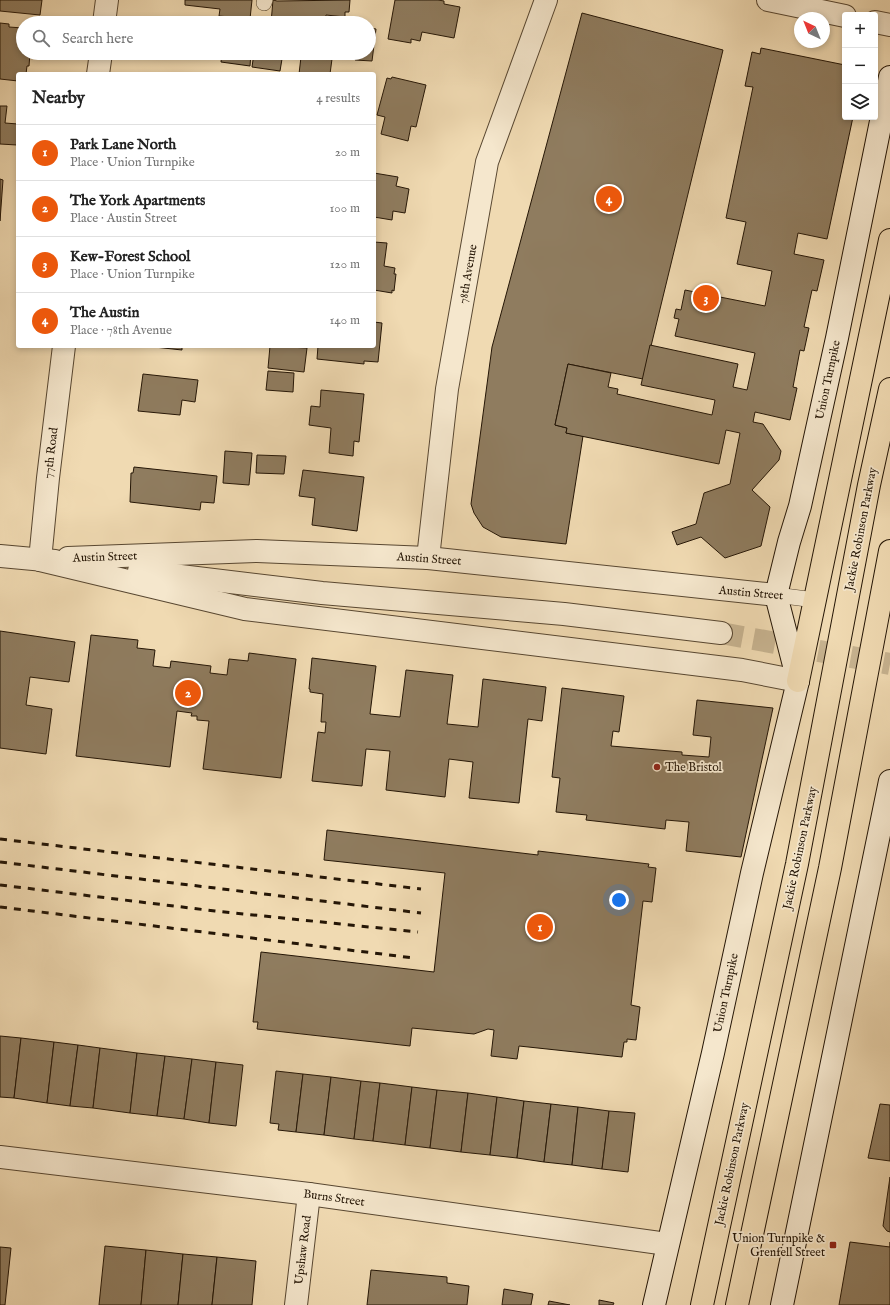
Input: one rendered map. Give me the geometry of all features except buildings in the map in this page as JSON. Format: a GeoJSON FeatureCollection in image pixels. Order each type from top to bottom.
{"type":"FeatureCollection","features":[{"type":"Feature","properties":{"kind":"main road","name":"Union Turnpike"},"geometry":{"type":"LineString","coordinates":[[798,681],[890,240]]}},
{"type":"Feature","properties":{"kind":"main road","name":"Jackie Robinson Parkway"},"geometry":{"type":"LineString","coordinates":[[702,1305],[797,864],[869,485],[890,388]]}},
{"type":"Feature","properties":{"kind":"main road"},"geometry":{"type":"LineString","coordinates":[[737,1305],[830,868],[890,551]]}},
{"type":"Feature","properties":{"kind":"street"},"geometry":{"type":"LineString","coordinates":[[105,16],[107,0]]}},
{"type":"Feature","properties":{"kind":"street","name":"78th Avenue"},"geometry":{"type":"LineString","coordinates":[[428,558],[447,389],[487,162],[546,0]]}},
{"type":"Feature","properties":{"kind":"street"},"geometry":{"type":"LineString","coordinates":[[768,0],[842,15]]}},
{"type":"Feature","properties":{"kind":"street"},"geometry":{"type":"LineString","coordinates":[[878,23],[890,25]]}},
{"type":"Feature","properties":{"kind":"street"},"geometry":{"type":"LineString","coordinates":[[98,72],[99,60]]}},
{"type":"Feature","properties":{"kind":"street","name":"Union Turnpike"},"geometry":{"type":"LineString","coordinates":[[654,1305],[667,1244],[713,1053],[752,873],[798,681],[776,595],[789,542],[800,506],[834,354],[890,77]]}},
{"type":"Feature","properties":{"kind":"street","name":"77th Road"},"geometry":{"type":"LineString","coordinates":[[40,560],[64,348]]}},
{"type":"Feature","properties":{"kind":"street","name":"Austin Street"},"geometry":{"type":"LineString","coordinates":[[40,560],[257,551],[428,558],[776,595]]}},
{"type":"Feature","properties":{"kind":"street","name":"Austin Street"},"geometry":{"type":"LineString","coordinates":[[0,556],[322,593],[564,614],[721,633]]}},
{"type":"Feature","properties":{"kind":"street","name":"Austin Street"},"geometry":{"type":"LineString","coordinates":[[40,560],[245,609],[742,670],[798,681]]}},
{"type":"Feature","properties":{"kind":"street"},"geometry":{"type":"LineString","coordinates":[[782,1305],[890,781]]}},
{"type":"Feature","properties":{"kind":"street","name":"Burns Street"},"geometry":{"type":"LineString","coordinates":[[0,1157],[309,1194],[667,1244]]}},
{"type":"Feature","properties":{"kind":"street","name":"Upshaw Road"},"geometry":{"type":"LineString","coordinates":[[296,1305],[309,1194]]}},
{"type":"Feature","properties":{"kind":"lane","name":"Austin Street"},"geometry":{"type":"LineString","coordinates":[[776,595],[815,600]]}},
{"type":"Feature","properties":{"kind":"tunnel"},"geometry":{"type":"LineString","coordinates":[[721,633],[890,664]]}},
{"type":"Feature","properties":{"kind":"railway"},"geometry":{"type":"LineString","coordinates":[[0,839],[421,889]]}},
{"type":"Feature","properties":{"kind":"railway"},"geometry":{"type":"LineString","coordinates":[[0,862],[421,913]]}},
{"type":"Feature","properties":{"kind":"railway"},"geometry":{"type":"LineString","coordinates":[[0,885],[215,911],[418,932]]}},
{"type":"Feature","properties":{"kind":"railway"},"geometry":{"type":"LineString","coordinates":[[0,907],[414,958]]}},
{"type":"Feature","properties":{"kind":"place","name":"The Austin"},"geometry":{"type":"Point","coordinates":[609,199]}},
{"type":"Feature","properties":{"kind":"place","name":"Kew-Forest School"},"geometry":{"type":"Point","coordinates":[706,298]}},
{"type":"Feature","properties":{"kind":"place","name":"The York Apartments"},"geometry":{"type":"Point","coordinates":[188,693]}},
{"type":"Feature","properties":{"kind":"place","name":"The Bristol"},"geometry":{"type":"Point","coordinates":[657,767]}},
{"type":"Feature","properties":{"kind":"place","name":"Park Lane North"},"geometry":{"type":"Point","coordinates":[540,927]}},
{"type":"Feature","properties":{"kind":"place","name":"Union Turnpike & Grenfell Street"},"geometry":{"type":"Point","coordinates":[833,1245]}}]}
